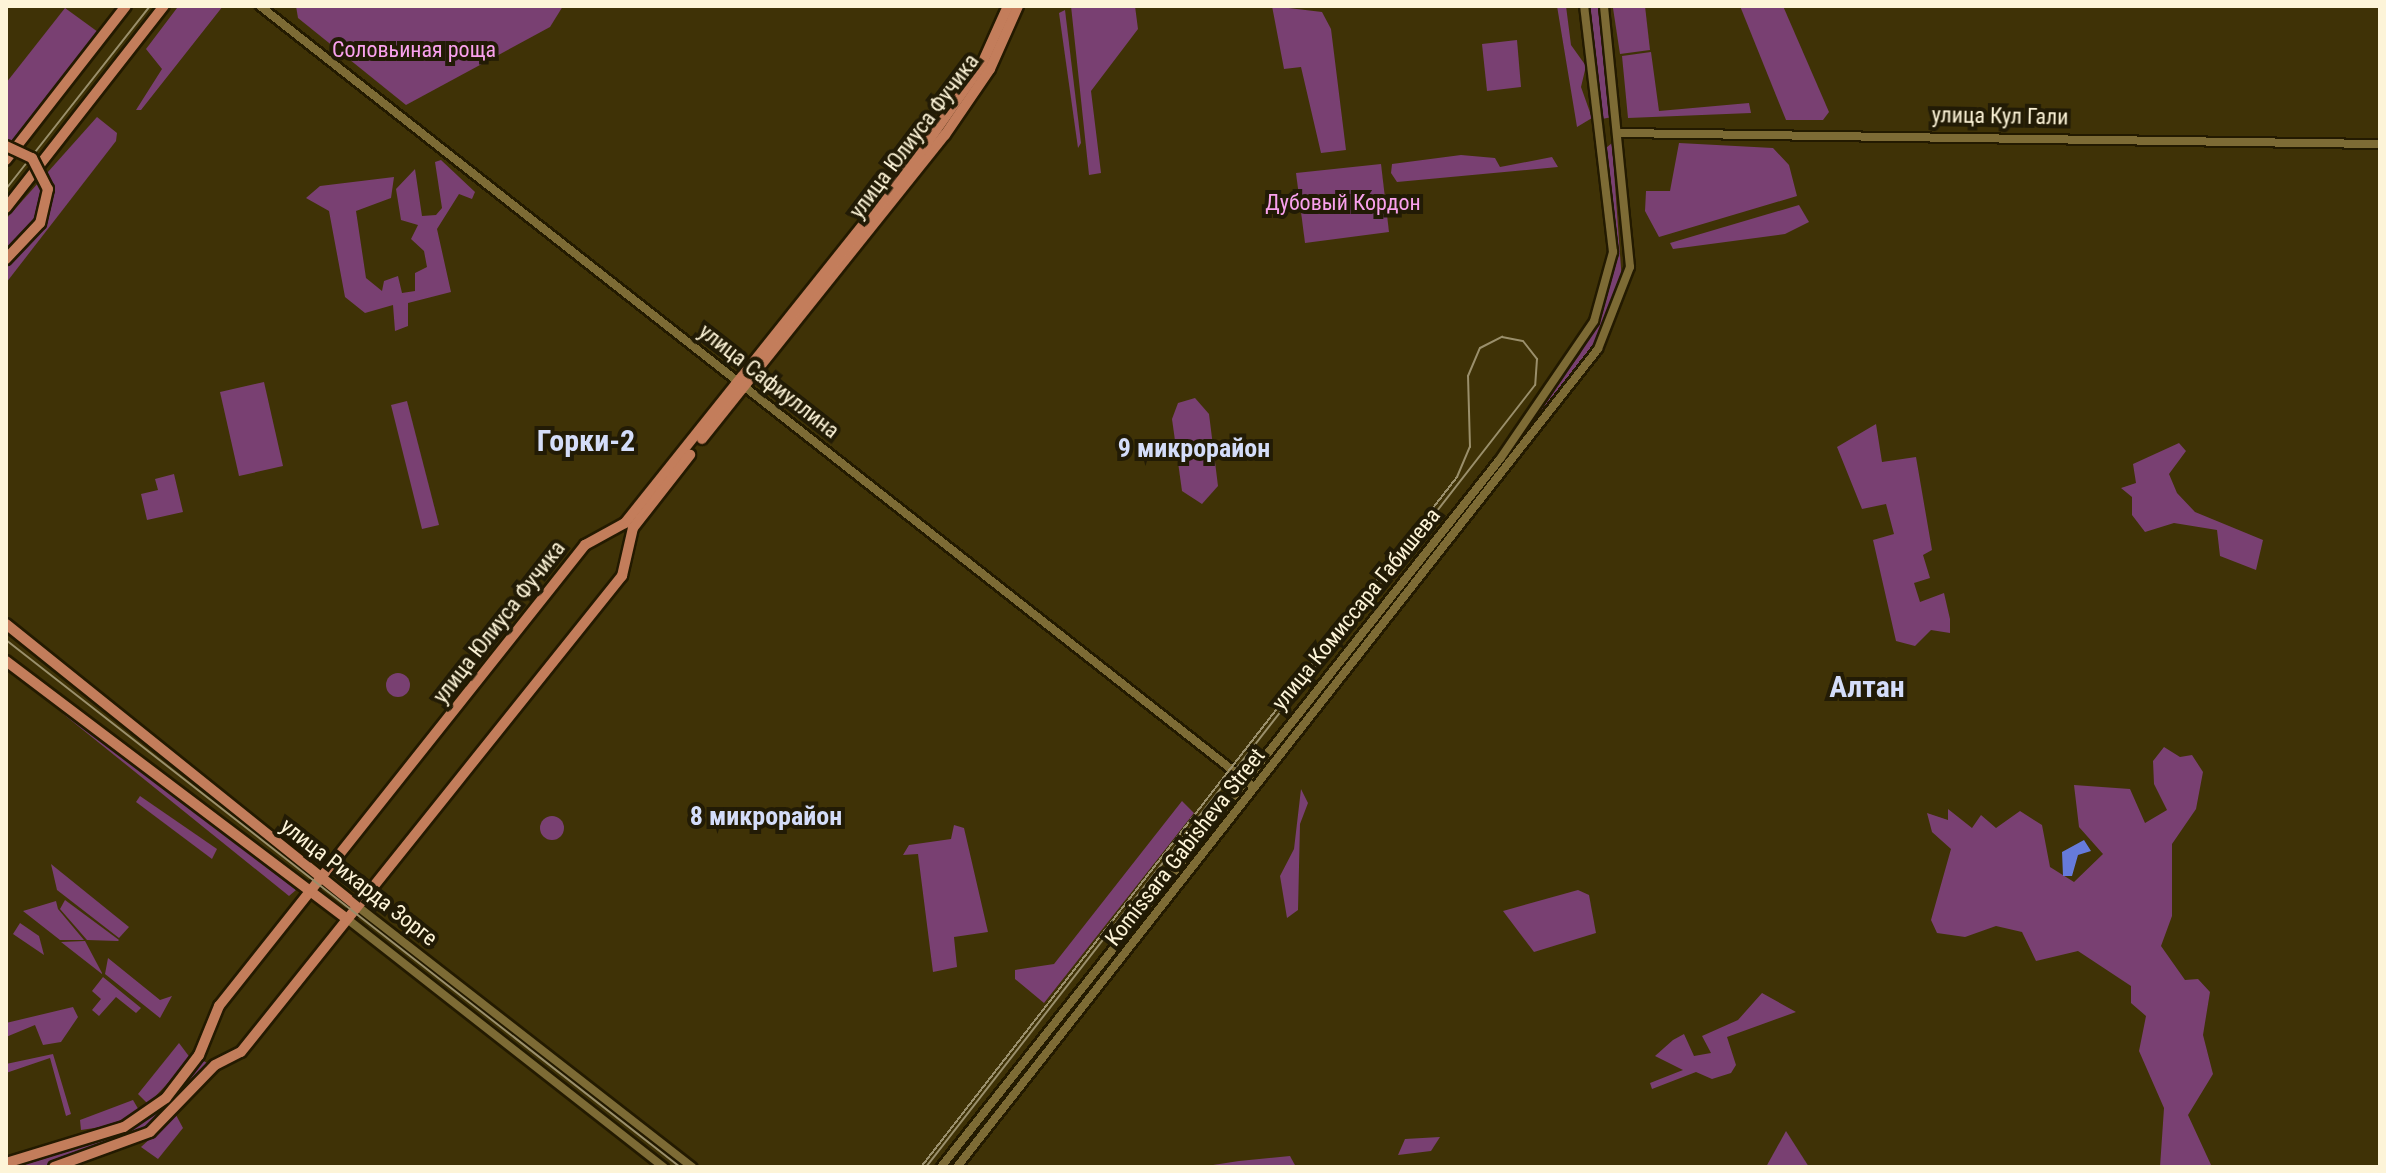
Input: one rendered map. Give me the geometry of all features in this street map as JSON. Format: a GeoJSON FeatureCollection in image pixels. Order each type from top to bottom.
{"type":"FeatureCollection","features":[{"type":"Feature","properties":{"kind":"main road"},"geometry":{"type":"LineString","coordinates":[[6,160],[126,6]]}},
{"type":"Feature","properties":{"kind":"main road"},"geometry":{"type":"LineString","coordinates":[[6,208],[164,6]]}},
{"type":"Feature","properties":{"kind":"main road","name":"улица Юлиуса Фучика"},"geometry":{"type":"LineString","coordinates":[[907,175],[981,66],[1008,6]]}},
{"type":"Feature","properties":{"kind":"main road","name":"улица Юлиуса Фучика"},"geometry":{"type":"LineString","coordinates":[[54,1167],[132,1143],[167,1119],[215,1065],[241,1052],[622,576],[633,528],[990,69],[1018,6]]}},
{"type":"Feature","properties":{"kind":"main road"},"geometry":{"type":"LineString","coordinates":[[6,146],[32,158],[48,189],[40,223],[6,259]]}},
{"type":"Feature","properties":{"kind":"main road","name":"улица Юлиуса Фучика"},"geometry":{"type":"LineString","coordinates":[[6,1163],[150,1112],[199,1055],[219,1006],[323,880],[585,545],[625,523],[743,383]]}},
{"type":"Feature","properties":{"kind":"main road","name":"улица Рихарда Зорге"},"geometry":{"type":"LineString","coordinates":[[6,624],[357,906]]}},
{"type":"Feature","properties":{"kind":"main road","name":"улица Рихарда Зорге"},"geometry":{"type":"LineString","coordinates":[[6,661],[346,918]]}},
{"type":"Feature","properties":{"kind":"street","name":"улица Сафиуллина"},"geometry":{"type":"LineString","coordinates":[[260,6],[1254,787]]}},
{"type":"Feature","properties":{"kind":"street","name":"улица Комиссара Габишева"},"geometry":{"type":"LineString","coordinates":[[941,1167],[1243,780],[1500,459],[1603,300],[1612,240],[1584,6]]}},
{"type":"Feature","properties":{"kind":"street"},"geometry":{"type":"LineString","coordinates":[[1604,6],[1619,133]]}},
{"type":"Feature","properties":{"kind":"street","name":"улица Кул Гали"},"geometry":{"type":"LineString","coordinates":[[1619,133],[2380,144]]}},
{"type":"Feature","properties":{"kind":"street","name":"Komissara Gabisheva Street"},"geometry":{"type":"LineString","coordinates":[[957,1167],[1598,349],[1630,267],[1619,133]]}},
{"type":"Feature","properties":{"kind":"street","name":"улица Рихарда Зорге"},"geometry":{"type":"LineString","coordinates":[[357,906],[692,1167]]}},
{"type":"Feature","properties":{"kind":"street","name":"улица Рихарда Зорге"},"geometry":{"type":"LineString","coordinates":[[346,918],[664,1167]]}},
{"type":"Feature","properties":{"kind":"green space"},"geometry":{"type":"Polygon","coordinates":[[[223,6],[141,110],[136,110],[162,69],[146,49],[177,8],[223,6]]]}},
{"type":"Feature","properties":{"kind":"green space","name":"Соловьиная роща"},"geometry":{"type":"Polygon","coordinates":[[[296,6],[563,6],[550,27],[406,105],[298,18],[296,6]]]}},
{"type":"Feature","properties":{"kind":"green space"},"geometry":{"type":"Polygon","coordinates":[[[1071,6],[1135,6],[1138,29],[1091,91],[1101,173],[1089,175],[1071,6]]]}},
{"type":"Feature","properties":{"kind":"green space"},"geometry":{"type":"Polygon","coordinates":[[[1272,6],[1322,12],[1331,29],[1346,150],[1321,153],[1301,67],[1284,69],[1272,6]]]}},
{"type":"Feature","properties":{"kind":"green space"},"geometry":{"type":"Polygon","coordinates":[[[1557,6],[1566,6],[1571,45],[1586,66],[1581,87],[1592,118],[1577,127],[1557,6]]]}},
{"type":"Feature","properties":{"kind":"green space"},"geometry":{"type":"Polygon","coordinates":[[[1588,6],[1599,6],[1612,117],[1602,119],[1588,6]]]}},
{"type":"Feature","properties":{"kind":"green space"},"geometry":{"type":"Polygon","coordinates":[[[1645,6],[1650,50],[1620,54],[1613,8],[1645,6]]]}},
{"type":"Feature","properties":{"kind":"green space"},"geometry":{"type":"Polygon","coordinates":[[[1740,6],[1783,6],[1829,112],[1823,120],[1786,120],[1740,6]]]}},
{"type":"Feature","properties":{"kind":"green space"},"geometry":{"type":"Polygon","coordinates":[[[65,8],[98,32],[6,148],[6,83],[65,8]]]}},
{"type":"Feature","properties":{"kind":"green space"},"geometry":{"type":"Polygon","coordinates":[[[1065,10],[1081,143],[1078,148],[1059,13],[1065,10]]]}},
{"type":"Feature","properties":{"kind":"green space"},"geometry":{"type":"Polygon","coordinates":[[[1517,40],[1521,87],[1487,91],[1482,44],[1517,40]]]}},
{"type":"Feature","properties":{"kind":"green space"},"geometry":{"type":"Polygon","coordinates":[[[1651,52],[1659,111],[1749,103],[1751,113],[1628,118],[1622,56],[1651,52]]]}},
{"type":"Feature","properties":{"kind":"green space"},"geometry":{"type":"Polygon","coordinates":[[[97,117],[117,133],[116,141],[6,283],[6,219],[97,117]]]}},
{"type":"Feature","properties":{"kind":"green space"},"geometry":{"type":"Polygon","coordinates":[[[1612,143],[1622,282],[1586,362],[1473,509],[1467,505],[1580,354],[1606,300],[1615,262],[1606,148],[1612,143]]]}},
{"type":"Feature","properties":{"kind":"green space"},"geometry":{"type":"Polygon","coordinates":[[[1679,143],[1773,148],[1789,165],[1797,196],[1659,237],[1645,211],[1646,191],[1670,191],[1679,143]]]}},
{"type":"Feature","properties":{"kind":"green space"},"geometry":{"type":"Polygon","coordinates":[[[1461,155],[1495,158],[1500,167],[1552,157],[1558,167],[1397,182],[1391,173],[1392,164],[1461,155]]]}},
{"type":"Feature","properties":{"kind":"green space"},"geometry":{"type":"Polygon","coordinates":[[[441,160],[475,192],[472,199],[459,194],[437,229],[451,292],[408,303],[408,326],[395,331],[393,305],[365,313],[345,297],[329,211],[306,198],[320,186],[394,177],[391,198],[356,211],[366,278],[382,291],[384,281],[398,276],[402,293],[415,291],[415,273],[427,267],[424,251],[411,239],[418,225],[401,220],[396,189],[415,169],[422,216],[436,215],[442,208],[435,162],[441,160]]]}},
{"type":"Feature","properties":{"kind":"green space","name":"Дубовый Кордон"},"geometry":{"type":"Polygon","coordinates":[[[1381,164],[1389,232],[1305,243],[1296,173],[1381,164]]]}},
{"type":"Feature","properties":{"kind":"green space"},"geometry":{"type":"Polygon","coordinates":[[[1799,205],[1809,222],[1785,234],[1673,249],[1670,243],[1799,205]]]}},
{"type":"Feature","properties":{"kind":"green space"},"geometry":{"type":"Polygon","coordinates":[[[264,382],[283,466],[239,476],[220,392],[264,382]]]}},
{"type":"Feature","properties":{"kind":"green space"},"geometry":{"type":"Polygon","coordinates":[[[1195,398],[1209,414],[1218,486],[1202,504],[1182,491],[1172,419],[1178,403],[1195,398]]]}},
{"type":"Feature","properties":{"kind":"green space"},"geometry":{"type":"Polygon","coordinates":[[[407,401],[439,525],[422,529],[391,405],[407,401]]]}},
{"type":"Feature","properties":{"kind":"green space"},"geometry":{"type":"Polygon","coordinates":[[[1876,424],[1882,462],[1916,457],[1932,550],[1923,555],[1930,578],[1914,583],[1920,602],[1944,593],[1950,619],[1950,633],[1931,630],[1915,646],[1896,641],[1873,540],[1894,534],[1886,504],[1862,509],[1837,447],[1876,424]]]}},
{"type":"Feature","properties":{"kind":"green space"},"geometry":{"type":"Polygon","coordinates":[[[2179,443],[2186,451],[2169,474],[2177,493],[2195,512],[2263,540],[2256,570],[2220,556],[2217,530],[2174,523],[2145,532],[2132,515],[2132,497],[2121,488],[2136,483],[2133,464],[2179,443]]]}},
{"type":"Feature","properties":{"kind":"green space"},"geometry":{"type":"Polygon","coordinates":[[[174,474],[183,512],[147,520],[141,494],[158,490],[155,479],[174,474]]]}},
{"type":"Feature","properties":{"kind":"green space"},"geometry":{"type":"Polygon","coordinates":[[[398,673],[406,677],[410,685],[406,693],[398,697],[390,693],[386,685],[390,677],[398,673]]]}},
{"type":"Feature","properties":{"kind":"green space"},"geometry":{"type":"Polygon","coordinates":[[[62,713],[104,739],[296,890],[289,896],[62,713]]]}},
{"type":"Feature","properties":{"kind":"green space"},"geometry":{"type":"Polygon","coordinates":[[[2164,747],[2180,757],[2192,755],[2203,772],[2196,809],[2172,844],[2172,916],[2161,946],[2185,980],[2198,979],[2210,992],[2203,1035],[2213,1074],[2188,1115],[2212,1167],[2160,1167],[2164,1108],[2139,1051],[2146,1016],[2131,1003],[2131,986],[2078,951],[2036,961],[2022,932],[1996,926],[1965,937],[1937,933],[1931,920],[1951,849],[1932,832],[1927,813],[1948,820],[1948,809],[1972,828],[1981,815],[1996,828],[2020,811],[2042,825],[2050,867],[2074,882],[2103,854],[2079,827],[2074,785],[2130,789],[2145,823],[2167,810],[2154,784],[2153,761],[2164,747]]]}},
{"type":"Feature","properties":{"kind":"green space"},"geometry":{"type":"Polygon","coordinates":[[[1301,789],[1308,803],[1300,824],[1298,910],[1287,918],[1280,876],[1294,849],[1301,789]]]}},
{"type":"Feature","properties":{"kind":"green space"},"geometry":{"type":"Polygon","coordinates":[[[140,796],[217,849],[212,859],[136,802],[140,796]]]}},
{"type":"Feature","properties":{"kind":"green space"},"geometry":{"type":"Polygon","coordinates":[[[1182,801],[1194,813],[1044,1003],[1015,979],[1015,970],[1054,964],[1182,801]]]}},
{"type":"Feature","properties":{"kind":"green space"},"geometry":{"type":"Polygon","coordinates":[[[552,816],[561,819],[564,828],[561,837],[552,840],[543,837],[540,828],[543,819],[552,816]]]}},
{"type":"Feature","properties":{"kind":"green space"},"geometry":{"type":"Polygon","coordinates":[[[954,825],[964,828],[988,932],[954,937],[957,967],[933,972],[918,854],[903,855],[909,845],[951,839],[954,825]]]}},
{"type":"Feature","properties":{"kind":"green space"},"geometry":{"type":"Polygon","coordinates":[[[51,864],[129,927],[119,938],[57,890],[51,864]]]}},
{"type":"Feature","properties":{"kind":"green space"},"geometry":{"type":"Polygon","coordinates":[[[1578,890],[1589,895],[1596,933],[1534,952],[1503,911],[1578,890]]]}},
{"type":"Feature","properties":{"kind":"green space"},"geometry":{"type":"Polygon","coordinates":[[[65,900],[119,940],[87,940],[60,909],[65,900]]]}},
{"type":"Feature","properties":{"kind":"green space"},"geometry":{"type":"Polygon","coordinates":[[[56,901],[58,909],[84,940],[60,940],[23,911],[56,901]]]}},
{"type":"Feature","properties":{"kind":"green space"},"geometry":{"type":"Polygon","coordinates":[[[20,923],[39,936],[44,955],[13,934],[20,923]]]}},
{"type":"Feature","properties":{"kind":"green space"},"geometry":{"type":"Polygon","coordinates":[[[85,941],[102,973],[102,974],[61,942],[85,941]]]}},
{"type":"Feature","properties":{"kind":"green space"},"geometry":{"type":"Polygon","coordinates":[[[108,958],[160,1000],[172,996],[160,1018],[105,974],[108,958]]]}},
{"type":"Feature","properties":{"kind":"green space"},"geometry":{"type":"Polygon","coordinates":[[[103,977],[141,1008],[136,1013],[116,997],[99,1016],[92,1010],[101,999],[92,991],[103,977]]]}},
{"type":"Feature","properties":{"kind":"green space"},"geometry":{"type":"Polygon","coordinates":[[[1762,993],[1796,1012],[1727,1037],[1736,1065],[1731,1073],[1712,1079],[1696,1072],[1652,1089],[1650,1083],[1683,1070],[1655,1056],[1673,1040],[1684,1034],[1694,1056],[1711,1053],[1702,1036],[1738,1020],[1762,993]]]}},
{"type":"Feature","properties":{"kind":"green space"},"geometry":{"type":"Polygon","coordinates":[[[73,1007],[78,1017],[61,1042],[43,1045],[35,1025],[6,1037],[6,1023],[73,1007]]]}},
{"type":"Feature","properties":{"kind":"green space"},"geometry":{"type":"Polygon","coordinates":[[[179,1043],[191,1059],[148,1104],[138,1094],[179,1043]]]}},
{"type":"Feature","properties":{"kind":"green space"},"geometry":{"type":"Polygon","coordinates":[[[53,1054],[71,1114],[66,1116],[50,1058],[6,1073],[6,1064],[53,1054]]]}},
{"type":"Feature","properties":{"kind":"green space"},"geometry":{"type":"Polygon","coordinates":[[[200,1059],[209,1064],[151,1125],[115,1145],[40,1167],[13,1167],[143,1120],[200,1059]]]}},
{"type":"Feature","properties":{"kind":"green space"},"geometry":{"type":"Polygon","coordinates":[[[133,1100],[140,1112],[121,1124],[81,1130],[80,1120],[133,1100]]]}},
{"type":"Feature","properties":{"kind":"green space"},"geometry":{"type":"Polygon","coordinates":[[[176,1115],[183,1128],[158,1159],[141,1147],[176,1115]]]}},
{"type":"Feature","properties":{"kind":"green space"},"geometry":{"type":"Polygon","coordinates":[[[1786,1131],[1809,1167],[1766,1167],[1786,1131]]]}},
{"type":"Feature","properties":{"kind":"green space"},"geometry":{"type":"Polygon","coordinates":[[[1440,1137],[1431,1151],[1398,1155],[1405,1139],[1440,1137]]]}},
{"type":"Feature","properties":{"kind":"green space"},"geometry":{"type":"Polygon","coordinates":[[[1290,1156],[1296,1167],[1200,1167],[1239,1161],[1290,1156]]]}},
{"type":"Feature","properties":{"kind":"water"},"geometry":{"type":"Polygon","coordinates":[[[2084,840],[2091,851],[2078,855],[2072,876],[2063,876],[2062,852],[2084,840]]]}},
{"type":"Feature","properties":{"kind":"tram line"},"geometry":{"type":"LineString","coordinates":[[6,189],[150,6]]}},
{"type":"Feature","properties":{"kind":"tram line"},"geometry":{"type":"LineString","coordinates":[[921,1167],[1457,477],[1470,447],[1468,376],[1480,348],[1502,337],[1523,341],[1537,359],[1535,385],[926,1167]]}},
{"type":"Feature","properties":{"kind":"tram line"},"geometry":{"type":"LineString","coordinates":[[6,640],[680,1167]]}},
{"type":"Feature","properties":{"kind":"district","name":"Горки-2"},"geometry":{"type":"Point","coordinates":[586,441]}},
{"type":"Feature","properties":{"kind":"district","name":"9 микрорайон"},"geometry":{"type":"Point","coordinates":[1194,449]}},
{"type":"Feature","properties":{"kind":"district","name":"Алтан"},"geometry":{"type":"Point","coordinates":[1867,687]}},
{"type":"Feature","properties":{"kind":"district","name":"8 микрорайон"},"geometry":{"type":"Point","coordinates":[766,817]}}]}
